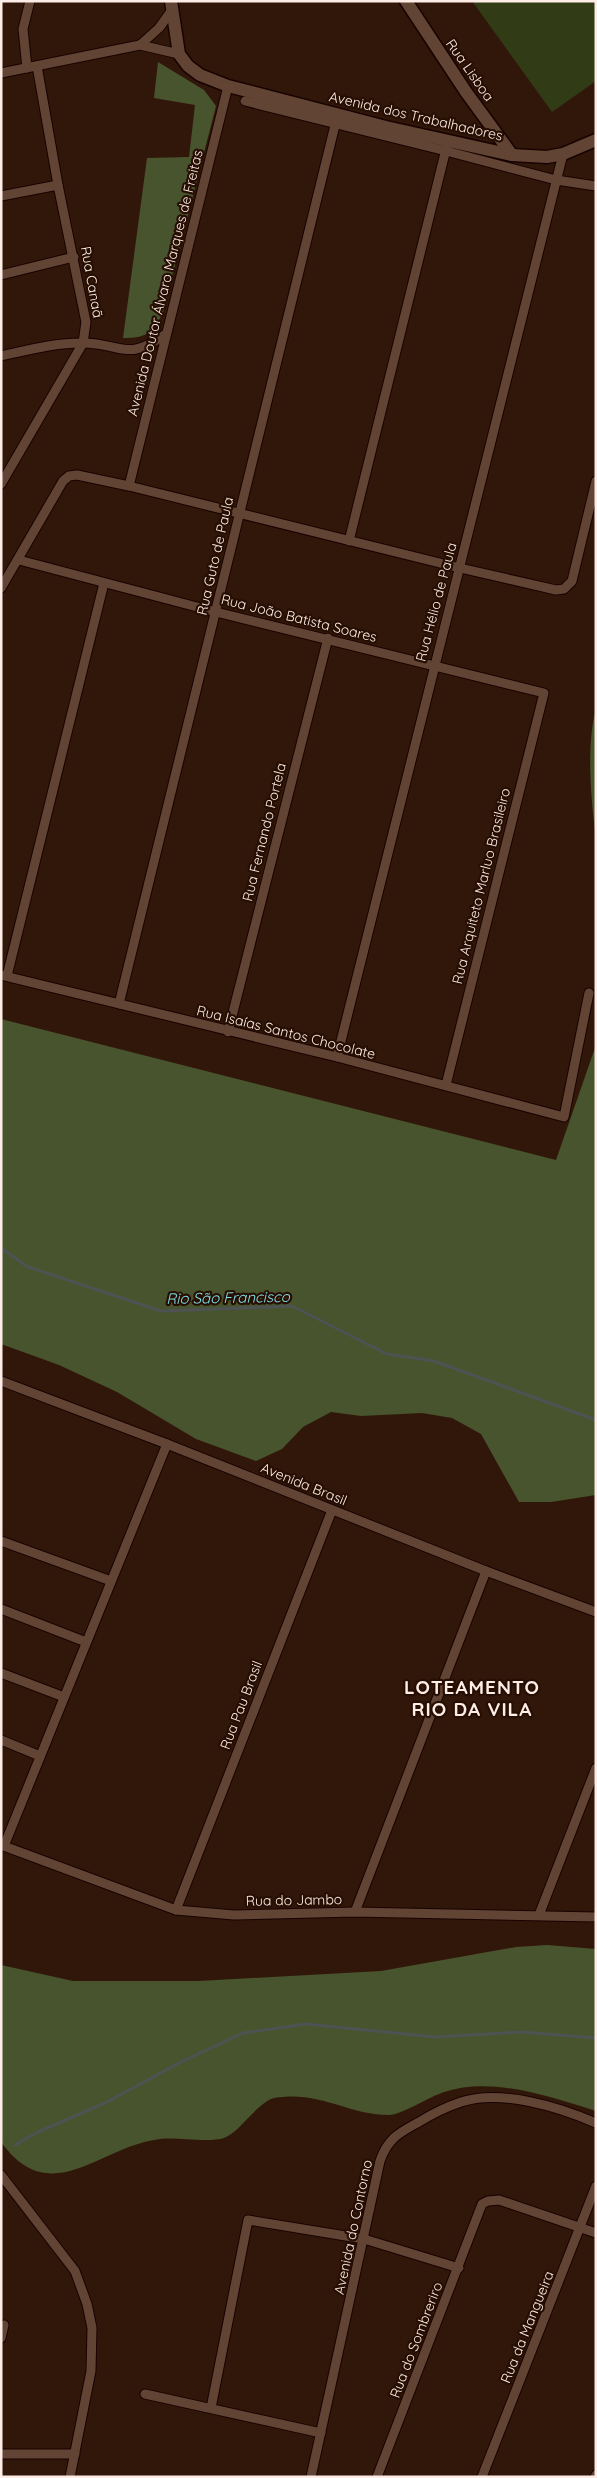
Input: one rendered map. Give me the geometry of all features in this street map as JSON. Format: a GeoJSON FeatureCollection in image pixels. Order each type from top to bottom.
{"type":"FeatureCollection","features":[{"type":"Feature","properties":{"kind":"street"},"geometry":{"type":"LineString","coordinates":[[27,68],[23,29],[30,1]]}},
{"type":"Feature","properties":{"kind":"street","name":"Rua Lisboa"},"geometry":{"type":"LineString","coordinates":[[406,1],[466,92],[512,154]]}},
{"type":"Feature","properties":{"kind":"street"},"geometry":{"type":"LineString","coordinates":[[1,73],[140,45],[179,54],[171,6]]}},
{"type":"Feature","properties":{"kind":"street"},"geometry":{"type":"LineString","coordinates":[[140,45],[159,28],[171,6]]}},
{"type":"Feature","properties":{"kind":"street","name":"Avenida dos Trabalhadores"},"geometry":{"type":"LineString","coordinates":[[179,54],[188,66],[200,75],[228,86],[337,119],[447,146],[547,157],[563,154],[596,140]]}},
{"type":"Feature","properties":{"kind":"street","name":"Rua Canaã"},"geometry":{"type":"LineString","coordinates":[[2,480],[83,343],[86,322],[58,185],[37,66]]}},
{"type":"Feature","properties":{"kind":"street","name":"Avenida Doutor Álvaro Marques de Freitas"},"geometry":{"type":"LineString","coordinates":[[129,486],[228,86]]}},
{"type":"Feature","properties":{"kind":"street"},"geometry":{"type":"LineString","coordinates":[[245,102],[337,119]]}},
{"type":"Feature","properties":{"kind":"street","name":"Rua Guto de Paula"},"geometry":{"type":"LineString","coordinates":[[119,1004],[216,612],[238,513],[337,119]]}},
{"type":"Feature","properties":{"kind":"street"},"geometry":{"type":"LineString","coordinates":[[349,541],[447,146],[556,180],[596,186]]}},
{"type":"Feature","properties":{"kind":"street","name":"Rua Hélio de Paula"},"geometry":{"type":"LineString","coordinates":[[337,1058],[563,154]]}},
{"type":"Feature","properties":{"kind":"street"},"geometry":{"type":"LineString","coordinates":[[1,196],[58,185]]}},
{"type":"Feature","properties":{"kind":"street"},"geometry":{"type":"LineString","coordinates":[[1,275],[74,257]]}},
{"type":"Feature","properties":{"kind":"street"},"geometry":{"type":"LineString","coordinates":[[1,356],[51,345],[83,343],[131,351],[148,347],[166,334]]}},
{"type":"Feature","properties":{"kind":"street"},"geometry":{"type":"LineString","coordinates":[[1,588],[19,560],[63,481],[69,476],[77,475],[556,590],[568,586],[596,481]]}},
{"type":"Feature","properties":{"kind":"street","name":"Rua João Batista Soares"},"geometry":{"type":"LineString","coordinates":[[19,560],[216,612],[328,638],[544,693]]}},
{"type":"Feature","properties":{"kind":"street"},"geometry":{"type":"LineString","coordinates":[[4,975],[104,583]]}},
{"type":"Feature","properties":{"kind":"street","name":"Rua Fernando Portela"},"geometry":{"type":"LineString","coordinates":[[228,1032],[328,638]]}},
{"type":"Feature","properties":{"kind":"street","name":"Rua Arquiteto Marluo Brasileiro"},"geometry":{"type":"LineString","coordinates":[[446,1085],[544,693]]}},
{"type":"Feature","properties":{"kind":"street","name":"Rua Isaías Santos Chocolate"},"geometry":{"type":"LineString","coordinates":[[4,975],[446,1085],[564,1117],[590,993]]}},
{"type":"Feature","properties":{"kind":"street","name":"Avenida Brasil"},"geometry":{"type":"LineString","coordinates":[[1,1381],[167,1444],[486,1571],[596,1612]]}},
{"type":"Feature","properties":{"kind":"street"},"geometry":{"type":"LineString","coordinates":[[2,1845],[167,1444]]}},
{"type":"Feature","properties":{"kind":"street","name":"Rua Pau Brasil"},"geometry":{"type":"LineString","coordinates":[[176,1910],[332,1510]]}},
{"type":"Feature","properties":{"kind":"street"},"geometry":{"type":"LineString","coordinates":[[1,1541],[111,1581]]}},
{"type":"Feature","properties":{"kind":"street"},"geometry":{"type":"LineString","coordinates":[[356,1912],[486,1571]]}},
{"type":"Feature","properties":{"kind":"street"},"geometry":{"type":"LineString","coordinates":[[1,1609],[86,1642]]}},
{"type":"Feature","properties":{"kind":"street"},"geometry":{"type":"LineString","coordinates":[[1,1673],[64,1697]]}},
{"type":"Feature","properties":{"kind":"street"},"geometry":{"type":"LineString","coordinates":[[1,1740],[40,1756]]}},
{"type":"Feature","properties":{"kind":"street"},"geometry":{"type":"LineString","coordinates":[[539,1915],[596,1768]]}},
{"type":"Feature","properties":{"kind":"street","name":"Rua do Jambo"},"geometry":{"type":"LineString","coordinates":[[2,1845],[176,1910],[234,1915],[356,1912],[596,1917]]}},
{"type":"Feature","properties":{"kind":"street","name":"Avenida do Contorno"},"geometry":{"type":"LineString","coordinates":[[311,2477],[380,2161],[385,2146],[404,2131],[448,2107],[482,2098],[531,2102],[596,2123]]}},
{"type":"Feature","properties":{"kind":"street"},"geometry":{"type":"LineString","coordinates":[[1,2175],[75,2271],[87,2304],[92,2328],[93,2351],[70,2477]]}},
{"type":"Feature","properties":{"kind":"street","name":"Rua da Mangueira"},"geometry":{"type":"LineString","coordinates":[[482,2477],[596,2186]]}},
{"type":"Feature","properties":{"kind":"street","name":"Rua do Sombreriro"},"geometry":{"type":"LineString","coordinates":[[377,2477],[482,2204],[488,2200],[499,2200],[580,2227]]}},
{"type":"Feature","properties":{"kind":"street"},"geometry":{"type":"LineString","coordinates":[[212,2408],[248,2220],[364,2239],[458,2268]]}},
{"type":"Feature","properties":{"kind":"street"},"geometry":{"type":"LineString","coordinates":[[580,2227],[596,2233]]}},
{"type":"Feature","properties":{"kind":"street"},"geometry":{"type":"LineString","coordinates":[[1,2338],[4,2325]]}},
{"type":"Feature","properties":{"kind":"street"},"geometry":{"type":"LineString","coordinates":[[145,2394],[321,2433]]}},
{"type":"Feature","properties":{"kind":"street"},"geometry":{"type":"LineString","coordinates":[[1,2454],[75,2454]]}},
{"type":"Feature","properties":{"kind":"green space"},"geometry":{"type":"Polygon","coordinates":[[[472,1],[596,1],[596,81],[552,112],[472,1]]]}},
{"type":"Feature","properties":{"kind":"green space"},"geometry":{"type":"Polygon","coordinates":[[[158,62],[204,90],[216,106],[163,312],[156,325],[148,333],[138,337],[123,338],[147,158],[189,157],[195,105],[154,98],[158,62]]]}},
{"type":"Feature","properties":{"kind":"green space"},"geometry":{"type":"Polygon","coordinates":[[[596,709],[596,838],[592,808],[590,756],[596,709]]]}},
{"type":"Feature","properties":{"kind":"green space"},"geometry":{"type":"Polygon","coordinates":[[[1,1019],[556,1160],[596,1045],[596,1495],[551,1502],[519,1502],[481,1434],[452,1418],[422,1413],[361,1416],[331,1412],[303,1427],[282,1449],[256,1461],[196,1439],[117,1392],[59,1365],[1,1344],[1,1019]]]}},
{"type":"Feature","properties":{"kind":"green space"},"geometry":{"type":"Polygon","coordinates":[[[547,1945],[596,1949],[596,2111],[521,2090],[482,2086],[444,2092],[401,2112],[389,2115],[360,2111],[306,2097],[290,2096],[268,2100],[236,2130],[224,2138],[210,2140],[160,2139],[138,2144],[76,2169],[57,2173],[38,2172],[20,2162],[1,2142],[1,1965],[73,1981],[199,1981],[381,1971],[516,1947],[547,1945]]]}},
{"type":"Feature","properties":{"kind":"waterway","name":"Rio São Francisco"},"geometry":{"type":"LineString","coordinates":[[1,1248],[28,1267],[161,1311],[292,1306],[387,1354],[434,1361],[596,1420]]}},
{"type":"Feature","properties":{"kind":"waterway"},"geometry":{"type":"LineString","coordinates":[[15,2145],[38,2132],[107,2102],[179,2063],[243,2033],[306,2024],[435,2037],[522,2032],[596,2038]]}},
{"type":"Feature","properties":{"kind":"district","name":"LOTEAMENTO RIO DA VILA"},"geometry":{"type":"Point","coordinates":[472,1698]}}]}
